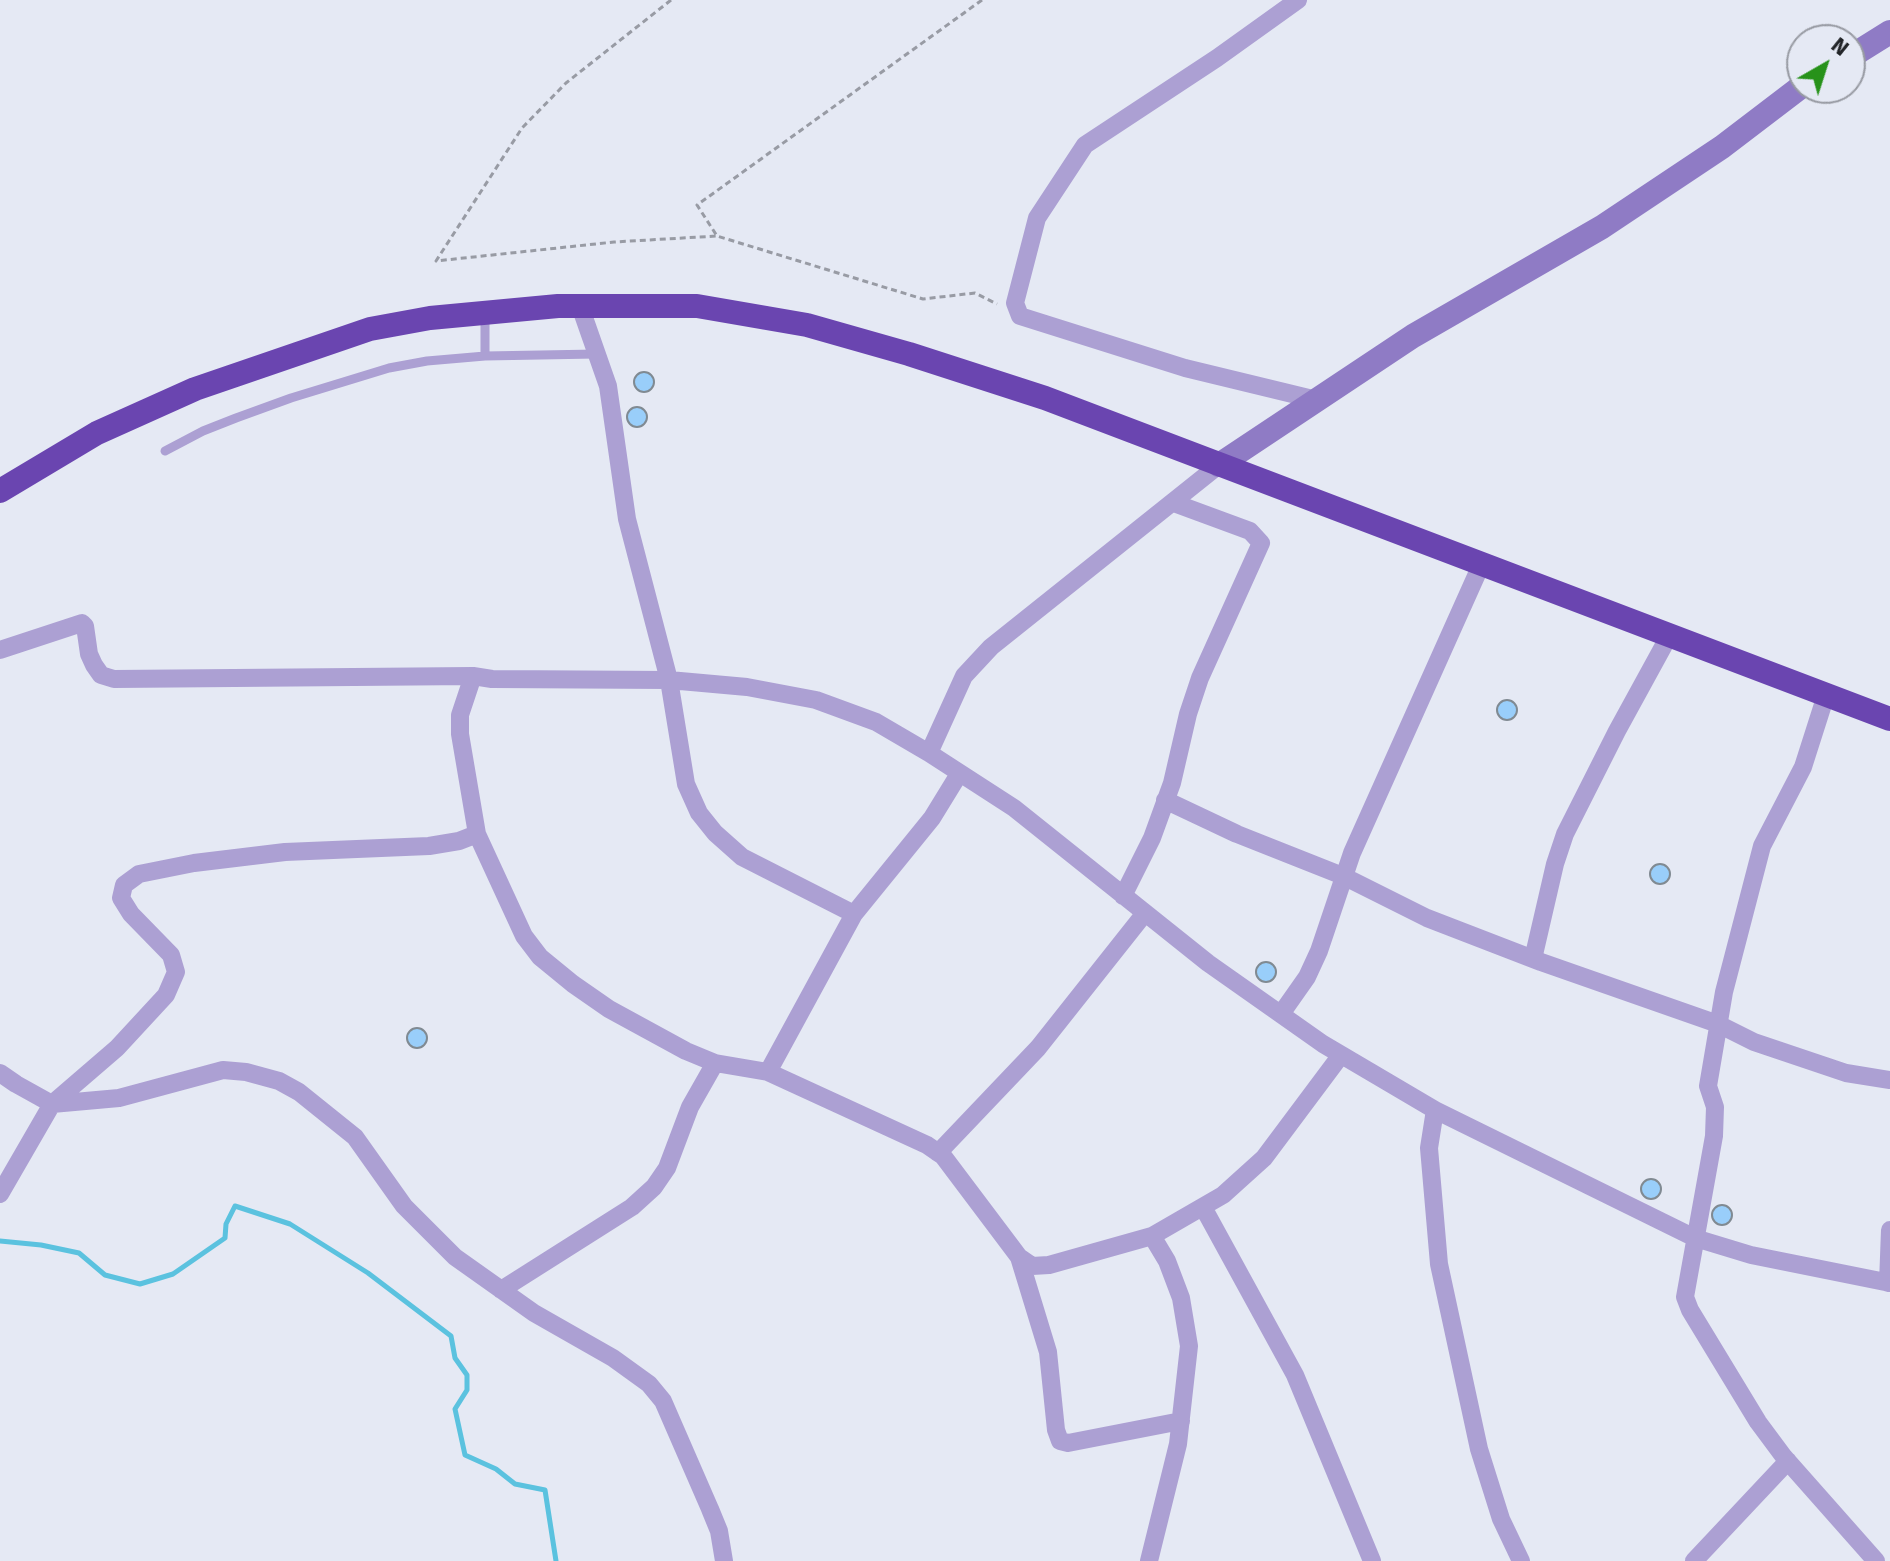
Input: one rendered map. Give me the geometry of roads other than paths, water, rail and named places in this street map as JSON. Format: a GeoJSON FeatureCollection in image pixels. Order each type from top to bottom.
{"type":"FeatureCollection","features":[{"type":"Feature","properties":{"kind":"highway"},"geometry":{"type":"LineString","coordinates":[[0,491],[97,433],[195,389],[370,329],[485,312],[580,306],[697,306],[807,325],[1045,398],[1890,719]]}},
{"type":"Feature","properties":{"kind":"street"},"geometry":{"type":"LineString","coordinates":[[1298,0],[1085,145],[1037,218],[1015,303],[1020,316],[1185,368],[1317,400]]}},
{"type":"Feature","properties":{"kind":"street"},"geometry":{"type":"LineString","coordinates":[[1866,47],[1890,32]]}},
{"type":"Feature","properties":{"kind":"street"},"geometry":{"type":"LineString","coordinates":[[929,753],[964,676],[991,647],[1219,465],[1413,336],[1602,227],[1722,147],[1786,98]]}},
{"type":"Feature","properties":{"kind":"street"},"geometry":{"type":"LineString","coordinates":[[580,306],[608,386],[627,519],[669,680],[686,784],[699,813],[715,833],[742,857],[854,914]]}},
{"type":"Feature","properties":{"kind":"street"},"geometry":{"type":"LineString","coordinates":[[1123,896],[1152,838],[1200,678],[1261,543],[1250,531],[1174,503]]}},
{"type":"Feature","properties":{"kind":"street"},"geometry":{"type":"LineString","coordinates":[[1281,1014],[1307,977],[1319,951],[1343,876],[1481,565]]}},
{"type":"Feature","properties":{"kind":"street"},"geometry":{"type":"LineString","coordinates":[[0,650],[82,623],[94,665],[101,675],[114,679],[473,676],[492,679],[669,680],[747,687],[816,700],[876,722],[1014,808],[1208,963],[1341,1055],[1435,1110],[1695,1238],[1751,1255],[1889,1283],[1890,1230]]}},
{"type":"Feature","properties":{"kind":"street"},"geometry":{"type":"LineString","coordinates":[[1533,959],[1565,834],[1669,636]]}},
{"type":"Feature","properties":{"kind":"street"},"geometry":{"type":"LineString","coordinates":[[473,676],[460,715],[460,734],[477,834],[510,911],[540,957],[609,1009],[686,1051],[715,1063],[768,1072],[909,1135],[938,1153],[1025,1263],[1038,1266],[1152,1236],[1223,1195],[1254,1170],[1341,1055]]}},
{"type":"Feature","properties":{"kind":"street"},"geometry":{"type":"LineString","coordinates":[[1826,695],[1803,767],[1762,846],[1718,1024],[1708,1086],[1716,1118],[1685,1291],[1687,1303],[1758,1422],[1876,1561]]}},
{"type":"Feature","properties":{"kind":"street"},"geometry":{"type":"LineString","coordinates":[[768,1072],[854,914],[932,818],[959,774]]}},
{"type":"Feature","properties":{"kind":"street"},"geometry":{"type":"LineString","coordinates":[[1165,800],[1237,834],[1343,876],[1427,918],[1533,959],[1718,1024],[1754,1042],[1846,1073],[1890,1080]]}},
{"type":"Feature","properties":{"kind":"street"},"geometry":{"type":"LineString","coordinates":[[0,1194],[52,1104],[117,1048],[166,995],[174,979],[176,972],[171,955],[131,914],[121,898],[121,890],[132,878],[194,863],[285,852],[429,846],[459,841],[477,834]]}},
{"type":"Feature","properties":{"kind":"street"},"geometry":{"type":"LineString","coordinates":[[938,1153],[1038,1048],[1145,913]]}},
{"type":"Feature","properties":{"kind":"street"},"geometry":{"type":"LineString","coordinates":[[501,1290],[632,1207],[654,1187],[667,1168],[690,1107],[715,1063]]}},
{"type":"Feature","properties":{"kind":"street"},"geometry":{"type":"LineString","coordinates":[[0,1073],[52,1104],[119,1098],[223,1070],[246,1072],[279,1081],[355,1137],[404,1206],[455,1257],[554,1325],[624,1365],[656,1393],[663,1401],[719,1531],[724,1561]]}},
{"type":"Feature","properties":{"kind":"street"},"geometry":{"type":"LineString","coordinates":[[1435,1110],[1429,1148],[1439,1264],[1479,1449],[1504,1528],[1521,1561]]}},
{"type":"Feature","properties":{"kind":"street"},"geometry":{"type":"LineString","coordinates":[[1203,1207],[1295,1375],[1372,1561]]}},
{"type":"Feature","properties":{"kind":"street"},"geometry":{"type":"LineString","coordinates":[[1149,1561],[1178,1444],[1189,1346],[1181,1298],[1167,1261],[1152,1236]]}},
{"type":"Feature","properties":{"kind":"street"},"geometry":{"type":"LineString","coordinates":[[1019,1257],[1048,1352],[1056,1430],[1060,1441],[1068,1443],[1181,1421]]}},
{"type":"Feature","properties":{"kind":"street"},"geometry":{"type":"LineString","coordinates":[[1694,1561],[1788,1461]]}},
{"type":"Feature","properties":{"kind":"lane"},"geometry":{"type":"LineString","coordinates":[[485,312],[485,356]]}},
{"type":"Feature","properties":{"kind":"lane"},"geometry":{"type":"LineString","coordinates":[[165,451],[236,418],[389,368],[485,356],[596,354]]}},
{"type":"Feature","properties":{"kind":"waterway"},"geometry":{"type":"LineString","coordinates":[[0,1241],[79,1253],[105,1275],[140,1284],[173,1274],[225,1238],[226,1224],[235,1206],[290,1224],[368,1273],[451,1336],[455,1358],[467,1375],[467,1390],[455,1409],[465,1455],[496,1469],[515,1484],[545,1490],[556,1561]]}}]}
